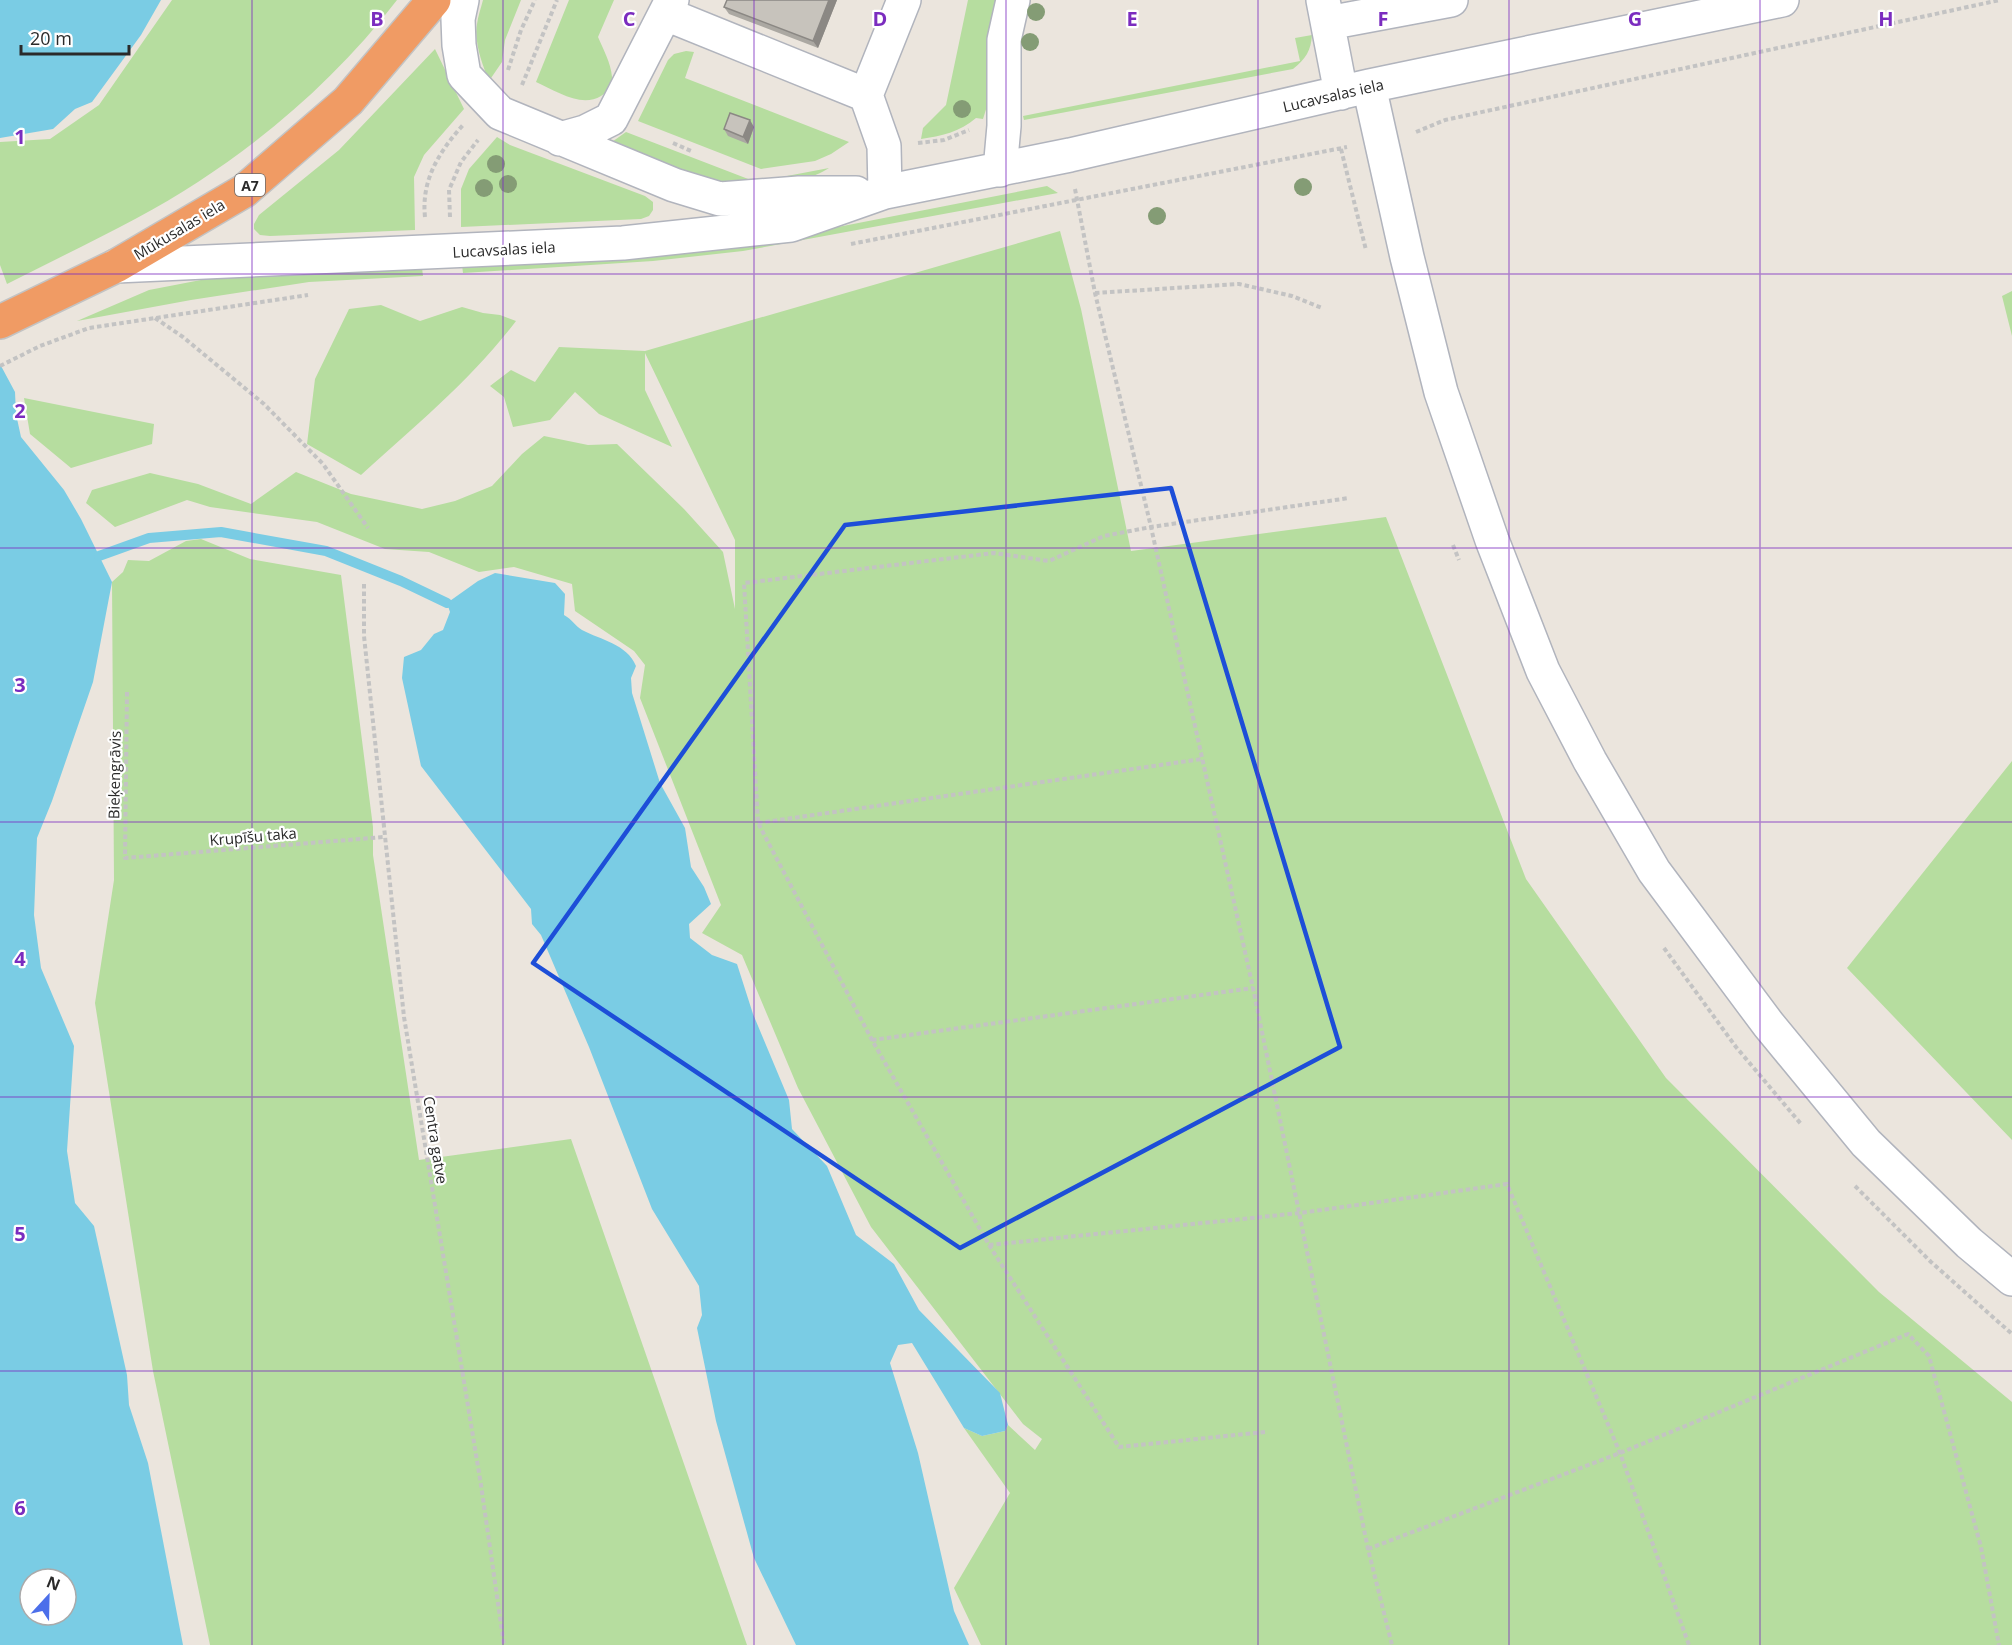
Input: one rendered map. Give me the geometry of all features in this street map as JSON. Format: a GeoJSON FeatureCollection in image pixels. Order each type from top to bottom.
{"type":"FeatureCollection","features":[{"type":"Feature","properties":{"kind":"highway","name":"Mūkusalas iela"},"geometry":{"type":"LineString","coordinates":[[11,317],[116,266],[244,191],[348,101],[434,0]]}},
{"type":"Feature","properties":{"kind":"street","name":"Lucavsalas iela"},"geometry":{"type":"LineString","coordinates":[[462,0],[459,45],[464,75],[500,113],[674,184],[720,199],[799,193],[885,192]]}},
{"type":"Feature","properties":{"kind":"street"},"geometry":{"type":"LineString","coordinates":[[885,192],[884,146],[866,95],[904,0]]}},
{"type":"Feature","properties":{"kind":"street"},"geometry":{"type":"LineString","coordinates":[[1000,170],[1004,40],[1013,0]]}},
{"type":"Feature","properties":{"kind":"street"},"geometry":{"type":"LineString","coordinates":[[1451,0],[1326,12],[1355,90],[1381,140],[1407,257],[1441,392],[1492,540],[1543,671],[1590,761],[1654,871],[1768,1024],[1866,1143],[1969,1243],[2012,1279]]}},
{"type":"Feature","properties":{"kind":"street","name":"Lucavsalas iela"},"geometry":{"type":"LineString","coordinates":[[116,266],[623,243],[791,225],[885,192],[1000,170],[1355,90],[1782,0]]}},
{"type":"Feature","properties":{"kind":"street"},"geometry":{"type":"LineString","coordinates":[[560,139],[585,132],[612,119],[669,7],[866,95]]}},
{"type":"Feature","properties":{"kind":"path"},"geometry":{"type":"LineString","coordinates":[[429,252],[424,212],[426,189],[431,172],[438,156],[506,75],[520,30],[534,0]]}},
{"type":"Feature","properties":{"kind":"path"},"geometry":{"type":"LineString","coordinates":[[843,245],[1409,135],[1445,120],[2000,0]]}},
{"type":"Feature","properties":{"kind":"path"},"geometry":{"type":"LineString","coordinates":[[1070,155],[1095,293],[1151,527],[1202,759],[1300,1214],[1368,1549],[1392,1645]]}},
{"type":"Feature","properties":{"kind":"path"},"geometry":{"type":"LineString","coordinates":[[1095,293],[1239,284],[1292,296],[1322,308]]}},
{"type":"Feature","properties":{"kind":"path"},"geometry":{"type":"LineString","coordinates":[[155,318],[183,337],[264,404],[322,464],[368,528]]}},
{"type":"Feature","properties":{"kind":"path"},"geometry":{"type":"LineString","coordinates":[[0,366],[40,346]]}},
{"type":"Feature","properties":{"kind":"path"},"geometry":{"type":"LineString","coordinates":[[1264,1432],[1119,1447],[989,1245],[872,1040],[758,824],[744,583],[994,553],[1049,561],[1104,536],[1349,498]]}},
{"type":"Feature","properties":{"kind":"path","name":"Centra gatve"},"geometry":{"type":"LineString","coordinates":[[364,584],[364,636],[404,1017],[481,1485],[504,1645]]}},
{"type":"Feature","properties":{"kind":"path","name":"Bieķengrāvis"},"geometry":{"type":"LineString","coordinates":[[125,858],[127,692]]}},
{"type":"Feature","properties":{"kind":"path"},"geometry":{"type":"LineString","coordinates":[[758,824],[1202,759]]}},
{"type":"Feature","properties":{"kind":"path","name":"Krupīšu taka"},"geometry":{"type":"LineString","coordinates":[[125,858],[384,837]]}},
{"type":"Feature","properties":{"kind":"path"},"geometry":{"type":"LineString","coordinates":[[872,1040],[1252,988]]}},
{"type":"Feature","properties":{"kind":"path"},"geometry":{"type":"LineString","coordinates":[[989,1245],[1300,1214],[1507,1184],[1620,1453],[1689,1645]]}},
{"type":"Feature","properties":{"kind":"path"},"geometry":{"type":"LineString","coordinates":[[1368,1549],[1620,1453],[1908,1334],[1929,1356],[1981,1547],[1999,1645]]}},
{"type":"Feature","properties":{"kind":"highlighted area"},"geometry":{"type":"Polygon","coordinates":[[[1171,488],[1340,1047],[960,1248],[533,963],[845,525],[1171,488]]]}},
{"type":"Feature","properties":{"kind":"green space"},"geometry":{"type":"Polygon","coordinates":[[[172,0],[397,0],[370,33],[311,94],[245,149],[174,197],[137,218],[7,284],[0,265],[0,142],[50,139],[99,105],[172,0]]]}},
{"type":"Feature","properties":{"kind":"green space"},"geometry":{"type":"Polygon","coordinates":[[[483,0],[521,0],[505,40],[502,62],[489,81],[481,60],[476,31],[483,0]]]}},
{"type":"Feature","properties":{"kind":"green space"},"geometry":{"type":"Polygon","coordinates":[[[569,0],[614,0],[598,37],[610,67],[611,83],[606,92],[593,99],[569,97],[536,82],[569,0]]]}},
{"type":"Feature","properties":{"kind":"green space"},"geometry":{"type":"Polygon","coordinates":[[[968,0],[1000,0],[988,103],[983,119],[976,118],[950,133],[921,139],[923,128],[946,105],[968,0]]]}},
{"type":"Feature","properties":{"kind":"green space"},"geometry":{"type":"Polygon","coordinates":[[[1312,35],[1307,54],[1293,69],[1024,120],[1023,116],[1300,61],[1295,38],[1312,35]]]}},
{"type":"Feature","properties":{"kind":"green space"},"geometry":{"type":"Polygon","coordinates":[[[435,49],[464,109],[424,155],[414,177],[415,230],[260,235],[254,229],[259,215],[339,150],[435,49]]]}},
{"type":"Feature","properties":{"kind":"green space"},"geometry":{"type":"Polygon","coordinates":[[[694,52],[685,78],[849,142],[815,161],[761,169],[638,121],[668,60],[674,54],[694,52]]]}},
{"type":"Feature","properties":{"kind":"green space"},"geometry":{"type":"Polygon","coordinates":[[[626,132],[756,182],[829,168],[805,179],[775,185],[717,184],[609,144],[626,132]]]}},
{"type":"Feature","properties":{"kind":"green space"},"geometry":{"type":"Polygon","coordinates":[[[497,137],[510,145],[645,196],[653,202],[653,210],[649,216],[641,219],[461,227],[461,189],[469,169],[497,137]]]}},
{"type":"Feature","properties":{"kind":"green space"},"geometry":{"type":"Polygon","coordinates":[[[1047,186],[1058,193],[743,251],[653,261],[463,273],[462,265],[797,235],[1047,186]]]}},
{"type":"Feature","properties":{"kind":"green space"},"geometry":{"type":"Polygon","coordinates":[[[1060,231],[1081,309],[1131,551],[1386,517],[1526,879],[1666,1078],[1879,1292],[2012,1402],[2012,1645],[981,1645],[954,1588],[1010,1493],[964,1428],[982,1436],[1005,1431],[1008,1425],[1035,1450],[1042,1439],[1023,1424],[871,1227],[798,1088],[742,955],[702,933],[721,905],[640,698],[645,665],[634,651],[575,611],[572,584],[514,567],[479,572],[429,552],[385,549],[317,522],[210,507],[187,500],[115,527],[86,503],[92,490],[150,473],[198,484],[251,504],[296,472],[351,494],[422,509],[455,501],[492,486],[522,454],[544,436],[588,445],[617,444],[684,509],[723,552],[735,609],[735,540],[645,353],[645,390],[672,447],[599,414],[575,392],[550,420],[513,427],[504,397],[490,386],[511,370],[535,382],[559,347],[645,351],[1060,231]]]}},
{"type":"Feature","properties":{"kind":"green space"},"geometry":{"type":"Polygon","coordinates":[[[422,268],[423,276],[309,282],[191,300],[77,321],[149,290],[206,279],[422,268]]]}},
{"type":"Feature","properties":{"kind":"green space"},"geometry":{"type":"Polygon","coordinates":[[[2012,291],[2012,336],[2002,296],[2012,291]]]}},
{"type":"Feature","properties":{"kind":"green space"},"geometry":{"type":"Polygon","coordinates":[[[381,305],[420,321],[462,307],[516,321],[462,382],[361,475],[307,444],[315,379],[349,309],[381,305]]]}},
{"type":"Feature","properties":{"kind":"green space"},"geometry":{"type":"Polygon","coordinates":[[[24,398],[154,424],[152,444],[71,468],[30,434],[24,398]]]}},
{"type":"Feature","properties":{"kind":"green space"},"geometry":{"type":"Polygon","coordinates":[[[201,539],[250,559],[341,575],[373,827],[373,855],[419,1160],[571,1139],[747,1645],[210,1645],[153,1371],[95,1003],[114,880],[112,582],[123,572],[128,560],[149,561],[186,541],[201,539]]]}},
{"type":"Feature","properties":{"kind":"green space"},"geometry":{"type":"Polygon","coordinates":[[[2012,761],[2012,1140],[1847,968],[2012,761]]]}},
{"type":"Feature","properties":{"kind":"water"},"geometry":{"type":"Polygon","coordinates":[[[0,0],[161,0],[141,35],[92,102],[75,109],[53,129],[0,138],[0,0]]]}},
{"type":"Feature","properties":{"kind":"water"},"geometry":{"type":"Polygon","coordinates":[[[0,364],[15,392],[16,414],[21,437],[64,490],[112,582],[93,682],[37,838],[34,915],[41,968],[74,1046],[67,1151],[75,1203],[94,1226],[127,1375],[129,1405],[148,1463],[183,1645],[0,1645],[0,364]]]}},
{"type":"Feature","properties":{"kind":"water"},"geometry":{"type":"Polygon","coordinates":[[[495,573],[555,583],[565,594],[564,615],[577,627],[620,648],[632,659],[636,666],[631,678],[632,693],[660,783],[685,828],[691,867],[704,887],[711,904],[689,924],[690,938],[712,955],[737,964],[753,1014],[789,1100],[792,1129],[827,1166],[856,1235],[894,1264],[919,1310],[1000,1393],[1008,1425],[1005,1431],[982,1436],[964,1428],[912,1343],[898,1345],[890,1363],[918,1453],[954,1611],[969,1645],[796,1645],[754,1558],[716,1421],[697,1328],[702,1315],[699,1286],[652,1209],[589,1047],[541,935],[532,924],[531,909],[421,766],[402,678],[404,657],[421,650],[434,634],[443,630],[450,612],[447,603],[478,581],[495,573]]]}},
{"type":"Feature","properties":{"kind":"building"},"geometry":{"type":"Polygon","coordinates":[[[727,0],[829,0],[813,41],[724,7],[727,0]]]}},
{"type":"Feature","properties":{"kind":"building"},"geometry":{"type":"Polygon","coordinates":[[[730,113],[750,120],[743,137],[724,129],[730,113]]]}},
{"type":"Feature","properties":{"kind":"waterway"},"geometry":{"type":"LineString","coordinates":[[99,556],[149,538],[221,532],[326,551],[401,581],[447,603]]}}]}
